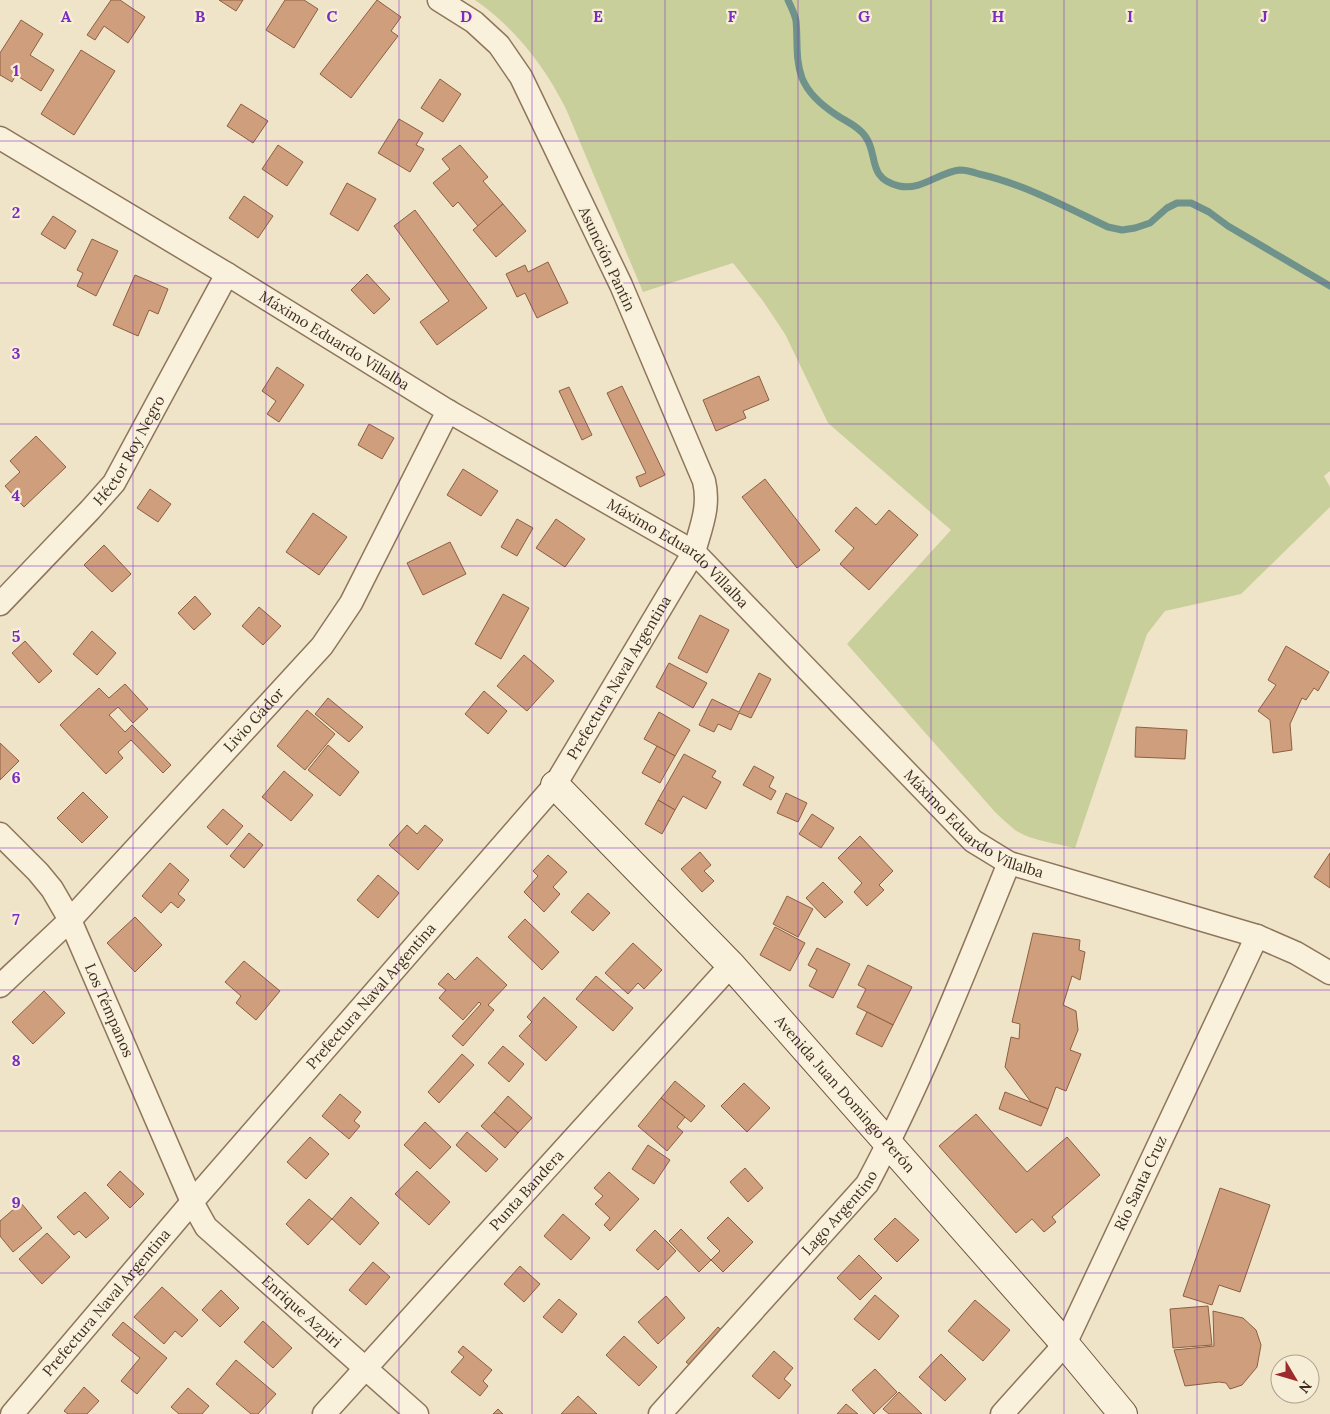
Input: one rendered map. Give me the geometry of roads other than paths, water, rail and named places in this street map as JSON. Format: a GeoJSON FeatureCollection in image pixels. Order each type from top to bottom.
{"type":"FeatureCollection","features":[{"type":"Feature","properties":{"kind":"street","name":"Asunción Pantin"},"geometry":{"type":"LineString","coordinates":[[439,0],[474,22],[498,45],[522,77],[621,285],[704,480],[707,495],[704,517],[694,552]]}},
{"type":"Feature","properties":{"kind":"street","name":"Máximo Eduardo Villalba"},"geometry":{"type":"LineString","coordinates":[[0,138],[227,274],[448,411],[694,552],[973,841],[1009,863],[1257,936],[1296,953],[1330,973]]}},
{"type":"Feature","properties":{"kind":"street","name":"Héctor Roy Negro"},"geometry":{"type":"LineString","coordinates":[[0,604],[90,510],[114,482],[227,274]]}},
{"type":"Feature","properties":{"kind":"street","name":"Livio Gádor"},"geometry":{"type":"LineString","coordinates":[[0,986],[70,920],[322,646],[351,603],[448,411]]}},
{"type":"Feature","properties":{"kind":"street","name":"Prefectura Naval Argentina"},"geometry":{"type":"LineString","coordinates":[[12,1414],[192,1202],[554,785],[694,552]]}},
{"type":"Feature","properties":{"kind":"street","name":"Avenida Juan Domingo Perón"},"geometry":{"type":"LineString","coordinates":[[554,785],[731,965],[1065,1344],[1123,1414]]}},
{"type":"Feature","properties":{"kind":"street","name":"Los Témpanos"},"geometry":{"type":"LineString","coordinates":[[0,834],[38,872],[52,889],[70,920],[192,1202]]}},
{"type":"Feature","properties":{"kind":"street","name":"Lago Argentino"},"geometry":{"type":"LineString","coordinates":[[660,1414],[867,1184],[889,1143],[956,994],[1009,863]]}},
{"type":"Feature","properties":{"kind":"street","name":"Río Santa Cruz"},"geometry":{"type":"LineString","coordinates":[[1002,1414],[1065,1344],[1257,936]]}},
{"type":"Feature","properties":{"kind":"street","name":"Punta Bandera"},"geometry":{"type":"LineString","coordinates":[[324,1414],[731,965]]}},
{"type":"Feature","properties":{"kind":"street","name":"Enrique Azpiri"},"geometry":{"type":"LineString","coordinates":[[192,1202],[206,1227],[417,1414]]}},
{"type":"Feature","properties":{"kind":"waterway"},"geometry":{"type":"LineString","coordinates":[[788,0],[794,13],[797,28],[798,64],[805,84],[822,104],[856,127],[865,136],[872,150],[877,171],[889,182],[899,186],[915,186],[952,171],[967,171],[996,178],[1029,190],[1108,227],[1122,230],[1150,223],[1167,208],[1177,203],[1191,203],[1209,212],[1228,226],[1330,286]]}}]}
